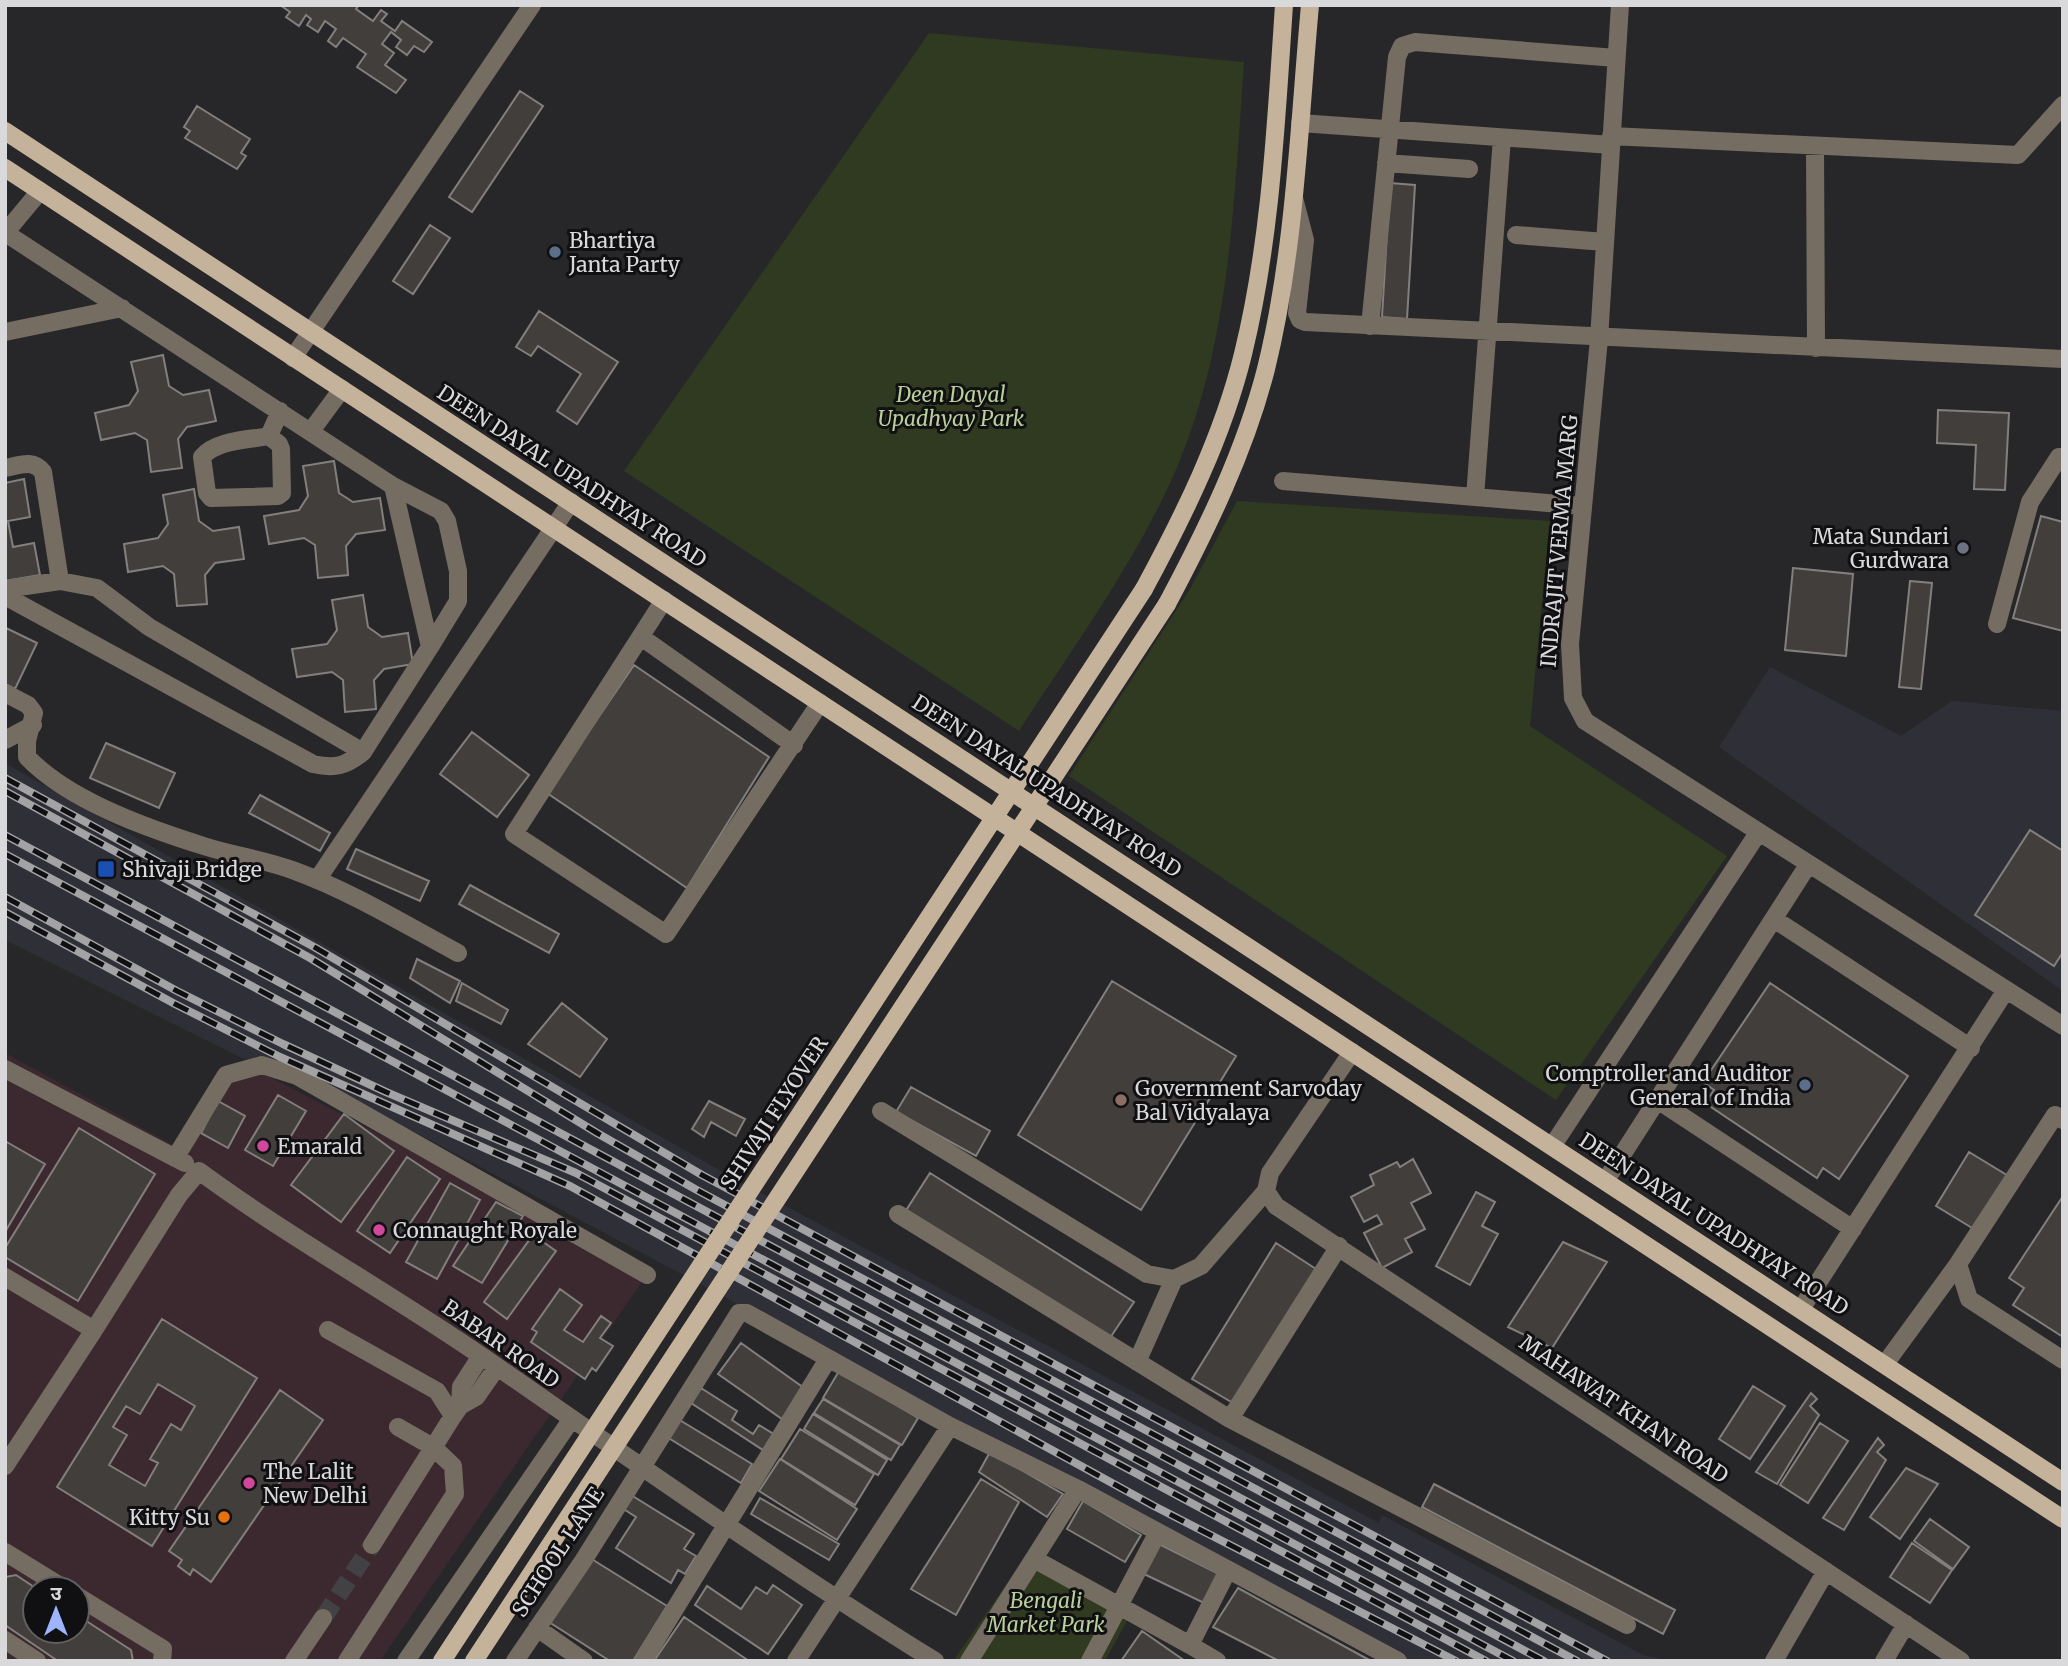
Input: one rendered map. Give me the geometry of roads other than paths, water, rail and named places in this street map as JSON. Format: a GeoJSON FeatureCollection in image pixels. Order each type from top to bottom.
{"type":"FeatureCollection","features":[{"type":"Feature","properties":{"kind":"main road","name":"SHIVAJI FLYOVER"},"geometry":{"type":"LineString","coordinates":[[442,1661],[1144,589],[1179,525],[1212,447],[1243,356],[1263,253],[1284,5]]}},
{"type":"Feature","properties":{"kind":"main road"},"geometry":{"type":"LineString","coordinates":[[474,1661],[1167,604],[1202,540],[1235,462],[1265,370],[1286,267],[1310,5]]}},
{"type":"Feature","properties":{"kind":"main road","name":"DEEN DAYAL UPADHYAY ROAD"},"geometry":{"type":"LineString","coordinates":[[5,131],[2063,1482]]}},
{"type":"Feature","properties":{"kind":"main road"},"geometry":{"type":"LineString","coordinates":[[5,168],[2063,1519]]}},
{"type":"Feature","properties":{"kind":"street"},"geometry":{"type":"LineString","coordinates":[[293,358],[309,330],[477,91],[532,5]]}},
{"type":"Feature","properties":{"kind":"street","name":"INDRAJIT VERMA MARG"},"geometry":{"type":"LineString","coordinates":[[1620,5],[1599,339],[1570,644],[1573,698],[1585,721],[2063,1026]]}},
{"type":"Feature","properties":{"kind":"street"},"geometry":{"type":"LineString","coordinates":[[1370,326],[1397,57],[1402,46],[1415,42],[1616,58]]}},
{"type":"Feature","properties":{"kind":"street"},"geometry":{"type":"LineString","coordinates":[[1300,122],[1502,138],[1815,146],[2018,155],[2063,105]]}},
{"type":"Feature","properties":{"kind":"street"},"geometry":{"type":"LineString","coordinates":[[1475,497],[1502,138]]}},
{"type":"Feature","properties":{"kind":"street"},"geometry":{"type":"LineString","coordinates":[[1815,146],[1816,348]]}},
{"type":"Feature","properties":{"kind":"street"},"geometry":{"type":"LineString","coordinates":[[1386,163],[1469,169]]}},
{"type":"Feature","properties":{"kind":"street"},"geometry":{"type":"LineString","coordinates":[[5,596],[313,764],[330,768],[347,765],[363,752],[458,601],[457,571],[447,521],[441,511],[393,486],[6,234],[40,191]]}},
{"type":"Feature","properties":{"kind":"street"},"geometry":{"type":"LineString","coordinates":[[1293,195],[1305,240],[1298,317],[1305,322],[1599,339],[2063,359]]}},
{"type":"Feature","properties":{"kind":"street"},"geometry":{"type":"LineString","coordinates":[[1516,235],[1605,242]]}},
{"type":"Feature","properties":{"kind":"street"},"geometry":{"type":"LineString","coordinates":[[5,332],[122,308]]}},
{"type":"Feature","properties":{"kind":"street"},"geometry":{"type":"LineString","coordinates":[[311,431],[342,389]]}},
{"type":"Feature","properties":{"kind":"street"},"geometry":{"type":"LineString","coordinates":[[269,436],[280,411]]}},
{"type":"Feature","properties":{"kind":"street"},"geometry":{"type":"LineString","coordinates":[[269,436],[279,443],[284,487],[282,493],[278,496],[211,498],[200,463],[206,451],[231,442],[269,436]]}},
{"type":"Feature","properties":{"kind":"street"},"geometry":{"type":"LineString","coordinates":[[1997,624],[2029,502],[2059,457],[2063,457]]}},
{"type":"Feature","properties":{"kind":"street"},"geometry":{"type":"LineString","coordinates":[[5,468],[29,463],[37,465],[43,472],[60,581]]}},
{"type":"Feature","properties":{"kind":"street"},"geometry":{"type":"LineString","coordinates":[[1283,481],[1583,506]]}},
{"type":"Feature","properties":{"kind":"street"},"geometry":{"type":"LineString","coordinates":[[393,486],[430,647]]}},
{"type":"Feature","properties":{"kind":"street"},"geometry":{"type":"LineString","coordinates":[[317,880],[556,529],[571,502]]}},
{"type":"Feature","properties":{"kind":"street"},"geometry":{"type":"LineString","coordinates":[[5,589],[60,581],[97,589],[149,627],[363,752]]}},
{"type":"Feature","properties":{"kind":"street"},"geometry":{"type":"LineString","coordinates":[[664,600],[514,834],[666,934],[820,703]]}},
{"type":"Feature","properties":{"kind":"street"},"geometry":{"type":"LineString","coordinates":[[641,637],[794,745]]}},
{"type":"Feature","properties":{"kind":"street"},"geometry":{"type":"LineString","coordinates":[[5,693],[28,705],[34,713],[27,741],[27,757],[39,770],[71,791],[144,824],[347,892],[457,953]]}},
{"type":"Feature","properties":{"kind":"street"},"geometry":{"type":"LineString","coordinates":[[5,740],[33,725]]}},
{"type":"Feature","properties":{"kind":"street"},"geometry":{"type":"LineString","coordinates":[[1553,1145],[1758,833]]}},
{"type":"Feature","properties":{"kind":"street"},"geometry":{"type":"LineString","coordinates":[[1606,1180],[1808,865]]}},
{"type":"Feature","properties":{"kind":"street"},"geometry":{"type":"LineString","coordinates":[[1774,919],[1971,1048]]}},
{"type":"Feature","properties":{"kind":"street"},"geometry":{"type":"LineString","coordinates":[[1801,1309],[2006,990]]}},
{"type":"Feature","properties":{"kind":"street"},"geometry":{"type":"LineString","coordinates":[[881,1111],[1147,1274],[1174,1279],[1200,1266],[1266,1191],[1270,1173],[1352,1052]]}},
{"type":"Feature","properties":{"kind":"street"},"geometry":{"type":"LineString","coordinates":[[175,1158],[226,1075],[262,1065],[297,1076],[647,1275]]}},
{"type":"Feature","properties":{"kind":"street","name":"BABAR ROAD"},"geometry":{"type":"LineString","coordinates":[[5,1069],[199,1171],[481,1356],[835,1599],[935,1661]]}},
{"type":"Feature","properties":{"kind":"street"},"geometry":{"type":"LineString","coordinates":[[1659,1101],[1853,1229]]}},
{"type":"Feature","properties":{"kind":"street"},"geometry":{"type":"LineString","coordinates":[[1885,1364],[1958,1264],[2055,1115],[2063,1120]]}},
{"type":"Feature","properties":{"kind":"street"},"geometry":{"type":"LineString","coordinates":[[5,1466],[180,1195],[199,1171]]}},
{"type":"Feature","properties":{"kind":"street","name":"MAHAWAT KHAN ROAD"},"geometry":{"type":"LineString","coordinates":[[1266,1191],[1276,1206],[1961,1661]]}},
{"type":"Feature","properties":{"kind":"street"},"geometry":{"type":"LineString","coordinates":[[898,1214],[1230,1419],[1628,1625]]}},
{"type":"Feature","properties":{"kind":"street"},"geometry":{"type":"LineString","coordinates":[[1230,1419],[1339,1246]]}},
{"type":"Feature","properties":{"kind":"street"},"geometry":{"type":"LineString","coordinates":[[1958,1264],[1969,1299],[2063,1360]]}},
{"type":"Feature","properties":{"kind":"street"},"geometry":{"type":"LineString","coordinates":[[5,1277],[94,1330]]}},
{"type":"Feature","properties":{"kind":"street"},"geometry":{"type":"LineString","coordinates":[[1136,1362],[1174,1279]]}},
{"type":"Feature","properties":{"kind":"street","name":"SCHOOL LANE"},"geometry":{"type":"LineString","coordinates":[[515,1661],[583,1561],[639,1467],[739,1313],[747,1313],[828,1359]]}},
{"type":"Feature","properties":{"kind":"street"},"geometry":{"type":"LineString","coordinates":[[328,1330],[437,1391],[456,1411]]}},
{"type":"Feature","properties":{"kind":"street"},"geometry":{"type":"LineString","coordinates":[[372,1545],[456,1411],[461,1387],[481,1356]]}},
{"type":"Feature","properties":{"kind":"street"},"geometry":{"type":"LineString","coordinates":[[643,1661],[828,1359],[950,1426],[1079,1489],[1398,1661]]}},
{"type":"Feature","properties":{"kind":"street"},"geometry":{"type":"LineString","coordinates":[[456,1411],[476,1397],[497,1367]]}},
{"type":"Feature","properties":{"kind":"street"},"geometry":{"type":"LineString","coordinates":[[406,1661],[571,1420]]}},
{"type":"Feature","properties":{"kind":"street"},"geometry":{"type":"LineString","coordinates":[[796,1661],[950,1426]]}},
{"type":"Feature","properties":{"kind":"street"},"geometry":{"type":"LineString","coordinates":[[347,1661],[455,1494],[453,1466],[433,1447],[398,1427]]}},
{"type":"Feature","properties":{"kind":"street"},"geometry":{"type":"LineString","coordinates":[[969,1661],[1079,1489]]}},
{"type":"Feature","properties":{"kind":"street"},"geometry":{"type":"LineString","coordinates":[[1090,1661],[1158,1532]]}},
{"type":"Feature","properties":{"kind":"street"},"geometry":{"type":"LineString","coordinates":[[5,1552],[42,1575]]}},
{"type":"Feature","properties":{"kind":"street"},"geometry":{"type":"LineString","coordinates":[[1034,1559],[1119,1609],[1217,1661]]}},
{"type":"Feature","properties":{"kind":"street"},"geometry":{"type":"LineString","coordinates":[[1190,1645],[1228,1570]]}},
{"type":"Feature","properties":{"kind":"street"},"geometry":{"type":"LineString","coordinates":[[1774,1661],[1826,1571]]}},
{"type":"Feature","properties":{"kind":"street"},"geometry":{"type":"LineString","coordinates":[[91,1605],[163,1649],[162,1661]]}},
{"type":"Feature","properties":{"kind":"street"},"geometry":{"type":"LineString","coordinates":[[294,1661],[323,1618]]}},
{"type":"Feature","properties":{"kind":"street"},"geometry":{"type":"LineString","coordinates":[[1884,1661],[1906,1624]]}},
{"type":"Feature","properties":{"kind":"street"},"geometry":{"type":"LineString","coordinates":[[537,1628],[584,1661]]}},
{"type":"Feature","properties":{"kind":"street"},"geometry":{"type":"LineString","coordinates":[[5,1640],[37,1661]]}},
{"type":"Feature","properties":{"kind":"tunnel"},"geometry":{"type":"LineString","coordinates":[[323,1618],[372,1545]]}},
{"type":"Feature","properties":{"kind":"railway"},"geometry":{"type":"LineString","coordinates":[[5,778],[316,948],[702,1175],[1607,1661]]}},
{"type":"Feature","properties":{"kind":"railway"},"geometry":{"type":"LineString","coordinates":[[5,791],[310,958],[597,1133],[695,1189],[1577,1661]]}},
{"type":"Feature","properties":{"kind":"railway"},"geometry":{"type":"LineString","coordinates":[[5,835],[1544,1661]]}},
{"type":"Feature","properties":{"kind":"railway"},"geometry":{"type":"LineString","coordinates":[[5,854],[1513,1661]]}},
{"type":"Feature","properties":{"kind":"railway"},"geometry":{"type":"LineString","coordinates":[[5,897],[177,991],[283,1044],[386,1092],[576,1173],[1486,1661]]}},
{"type":"Feature","properties":{"kind":"railway"},"geometry":{"type":"LineString","coordinates":[[5,912],[280,1057],[570,1186],[1154,1506],[1456,1661]]}},
{"type":"Feature","properties":{"kind":"place","name":"Bhartiya Janta Party"},"geometry":{"type":"Point","coordinates":[555,252]}},
{"type":"Feature","properties":{"kind":"place","name":"Mata Sundari Gurdwara"},"geometry":{"type":"Point","coordinates":[1963,548]}},
{"type":"Feature","properties":{"kind":"place","name":"Shivaji Bridge"},"geometry":{"type":"Point","coordinates":[106,869]}},
{"type":"Feature","properties":{"kind":"place","name":"Comptroller and Auditor General of India"},"geometry":{"type":"Point","coordinates":[1805,1085]}},
{"type":"Feature","properties":{"kind":"place","name":"Government Sarvoday Bal Vidyalaya"},"geometry":{"type":"Point","coordinates":[1121,1100]}},
{"type":"Feature","properties":{"kind":"place","name":"Emarald"},"geometry":{"type":"Point","coordinates":[263,1146]}},
{"type":"Feature","properties":{"kind":"place","name":"Connaught Royale"},"geometry":{"type":"Point","coordinates":[379,1230]}},
{"type":"Feature","properties":{"kind":"place","name":"The Lalit New Delhi"},"geometry":{"type":"Point","coordinates":[249,1483]}},
{"type":"Feature","properties":{"kind":"place","name":"Kitty Su"},"geometry":{"type":"Point","coordinates":[224,1517]}},
{"type":"Feature","properties":{"kind":"park label","name":"Deen Dayal Upadhyay Park"},"geometry":{"type":"Point","coordinates":[951,406]}},
{"type":"Feature","properties":{"kind":"park label","name":"Bengali Market Park"},"geometry":{"type":"Point","coordinates":[1046,1612]}}]}
